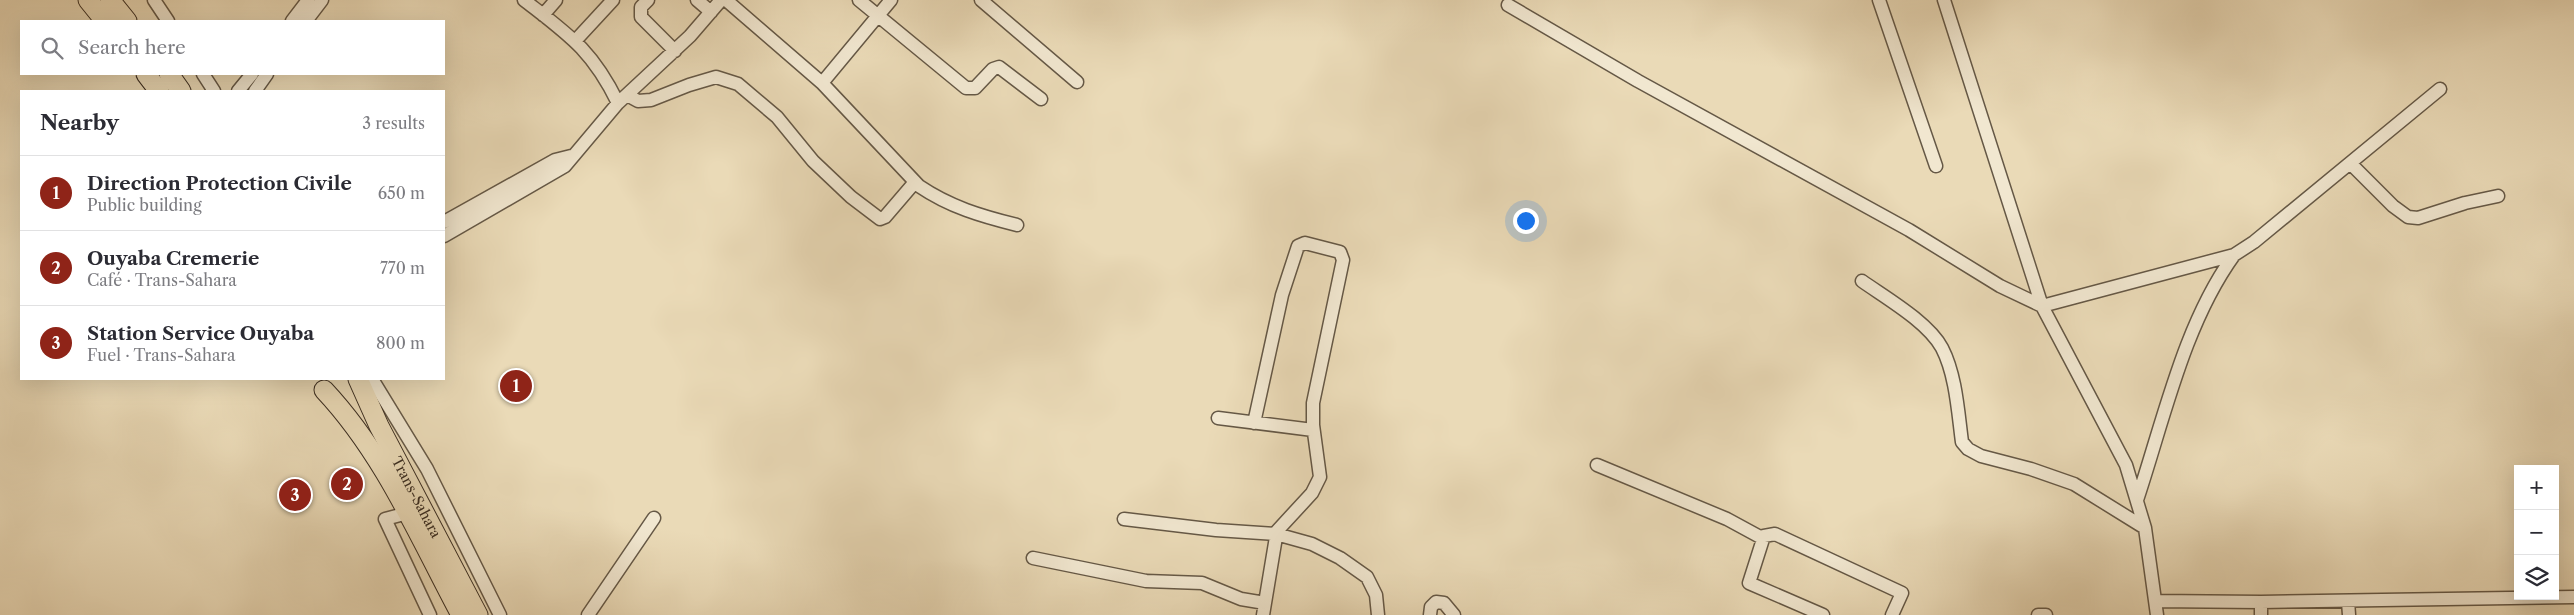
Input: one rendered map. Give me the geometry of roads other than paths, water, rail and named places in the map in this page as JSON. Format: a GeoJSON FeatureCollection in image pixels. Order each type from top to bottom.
{"type":"FeatureCollection","features":[{"type":"Feature","properties":{"kind":"highway"},"geometry":{"type":"LineString","coordinates":[[88,0],[104,20]]}},
{"type":"Feature","properties":{"kind":"highway"},"geometry":{"type":"LineString","coordinates":[[110,0],[127,20]]}},
{"type":"Feature","properties":{"kind":"highway"},"geometry":{"type":"LineString","coordinates":[[147,75],[158,90]]}},
{"type":"Feature","properties":{"kind":"highway"},"geometry":{"type":"LineString","coordinates":[[170,75],[180,90]]}},
{"type":"Feature","properties":{"kind":"highway"},"geometry":{"type":"LineString","coordinates":[[320,384],[330,393],[342,393],[355,380]]}},
{"type":"Feature","properties":{"kind":"highway","name":"Trans-Sahara"},"geometry":{"type":"LineString","coordinates":[[356,380],[478,615]]}},
{"type":"Feature","properties":{"kind":"highway","name":"Trans-Sahara"},"geometry":{"type":"LineString","coordinates":[[320,384],[347,414],[373,450],[461,615]]}},
{"type":"Feature","properties":{"kind":"street"},"geometry":{"type":"LineString","coordinates":[[154,0],[167,20]]}},
{"type":"Feature","properties":{"kind":"street"},"geometry":{"type":"LineString","coordinates":[[309,11],[322,0]]}},
{"type":"Feature","properties":{"kind":"street"},"geometry":{"type":"LineString","coordinates":[[294,20],[327,0]]}},
{"type":"Feature","properties":{"kind":"street"},"geometry":{"type":"LineString","coordinates":[[524,0],[576,40],[596,63],[622,99],[651,100],[689,84],[716,77],[738,84],[778,117],[813,162],[851,197],[880,219],[884,217],[915,182]]}},
{"type":"Feature","properties":{"kind":"street"},"geometry":{"type":"LineString","coordinates":[[543,15],[556,0]]}},
{"type":"Feature","properties":{"kind":"street"},"geometry":{"type":"LineString","coordinates":[[576,40],[613,0]]}},
{"type":"Feature","properties":{"kind":"street"},"geometry":{"type":"LineString","coordinates":[[648,0],[641,7],[641,17],[675,51]]}},
{"type":"Feature","properties":{"kind":"street"},"geometry":{"type":"LineString","coordinates":[[697,0],[711,12]]}},
{"type":"Feature","properties":{"kind":"street"},"geometry":{"type":"LineString","coordinates":[[445,235],[470,215],[534,179],[565,166],[571,156],[622,99],[675,51],[721,0]]}},
{"type":"Feature","properties":{"kind":"street"},"geometry":{"type":"LineString","coordinates":[[726,0],[822,83],[915,182],[937,198],[972,214],[1017,225]]}},
{"type":"Feature","properties":{"kind":"street"},"geometry":{"type":"LineString","coordinates":[[859,0],[966,88],[975,88],[999,67],[1041,99]]}},
{"type":"Feature","properties":{"kind":"street"},"geometry":{"type":"LineString","coordinates":[[822,83],[891,0]]}},
{"type":"Feature","properties":{"kind":"street"},"geometry":{"type":"LineString","coordinates":[[981,0],[1077,82]]}},
{"type":"Feature","properties":{"kind":"street"},"geometry":{"type":"LineString","coordinates":[[1878,0],[1936,166]]}},
{"type":"Feature","properties":{"kind":"street"},"geometry":{"type":"LineString","coordinates":[[1944,0],[2042,306],[2065,354],[2119,450],[2137,500],[2145,528],[2157,615]]}},
{"type":"Feature","properties":{"kind":"street"},"geometry":{"type":"LineString","coordinates":[[1508,6],[1638,81],[1900,225],[2000,286],[2042,306],[2234,255],[2254,242],[2440,89]]}},
{"type":"Feature","properties":{"kind":"street"},"geometry":{"type":"LineString","coordinates":[[204,75],[213,90]]}},
{"type":"Feature","properties":{"kind":"street"},"geometry":{"type":"LineString","coordinates":[[239,90],[251,75]]}},
{"type":"Feature","properties":{"kind":"street"},"geometry":{"type":"LineString","coordinates":[[255,90],[266,75]]}},
{"type":"Feature","properties":{"kind":"street"},"geometry":{"type":"LineString","coordinates":[[2350,163],[2393,206],[2408,217],[2418,218],[2465,203],[2498,196]]}},
{"type":"Feature","properties":{"kind":"street"},"geometry":{"type":"LineString","coordinates":[[445,222],[470,215]]}},
{"type":"Feature","properties":{"kind":"street"},"geometry":{"type":"LineString","coordinates":[[1033,558],[1146,581],[1202,583],[1264,609],[1276,534],[1281,524],[1317,486],[1320,469],[1313,430],[1313,403],[1343,260],[1340,252],[1305,243],[1298,246],[1282,295],[1254,423]]}},
{"type":"Feature","properties":{"kind":"street"},"geometry":{"type":"LineString","coordinates":[[2137,500],[2192,332],[2213,285],[2234,255]]}},
{"type":"Feature","properties":{"kind":"street"},"geometry":{"type":"LineString","coordinates":[[1862,281],[1920,324],[1942,348],[1949,368],[1959,413],[1962,442],[1968,449],[1981,456],[2031,469],[2074,484],[2145,528]]}},
{"type":"Feature","properties":{"kind":"street"},"geometry":{"type":"LineString","coordinates":[[373,380],[427,469],[500,615]]}},
{"type":"Feature","properties":{"kind":"street"},"geometry":{"type":"LineString","coordinates":[[1218,418],[1313,430]]}},
{"type":"Feature","properties":{"kind":"street"},"geometry":{"type":"LineString","coordinates":[[1597,465],[1727,519],[1762,538]]}},
{"type":"Feature","properties":{"kind":"street"},"geometry":{"type":"LineString","coordinates":[[408,513],[385,519],[430,615]]}},
{"type":"Feature","properties":{"kind":"street"},"geometry":{"type":"LineString","coordinates":[[588,615],[654,518]]}},
{"type":"Feature","properties":{"kind":"street"},"geometry":{"type":"LineString","coordinates":[[1124,519],[1216,530],[1276,534],[1312,544],[1340,558],[1368,577],[1376,595],[1378,615]]}},
{"type":"Feature","properties":{"kind":"street"},"geometry":{"type":"LineString","coordinates":[[1822,615],[1748,583],[1762,538],[1768,534],[1775,534],[1902,594],[1892,615]]}},
{"type":"Feature","properties":{"kind":"street"},"geometry":{"type":"LineString","coordinates":[[2155,600],[2261,609],[2348,601],[2574,597]]}},
{"type":"Feature","properties":{"kind":"street"},"geometry":{"type":"LineString","coordinates":[[2348,601],[2349,615]]}},
{"type":"Feature","properties":{"kind":"street"},"geometry":{"type":"LineString","coordinates":[[1430,615],[1431,607],[1436,602],[1444,603],[1454,615]]}},
{"type":"Feature","properties":{"kind":"street"},"geometry":{"type":"LineString","coordinates":[[2038,615],[2046,615]]}},
{"type":"Feature","properties":{"kind":"place","name":"Direction Protection Civile"},"geometry":{"type":"Point","coordinates":[516,386]}},
{"type":"Feature","properties":{"kind":"place","name":"Ouyaba Cremerie"},"geometry":{"type":"Point","coordinates":[347,484]}},
{"type":"Feature","properties":{"kind":"place","name":"Station Service Ouyaba"},"geometry":{"type":"Point","coordinates":[295,495]}}]}
